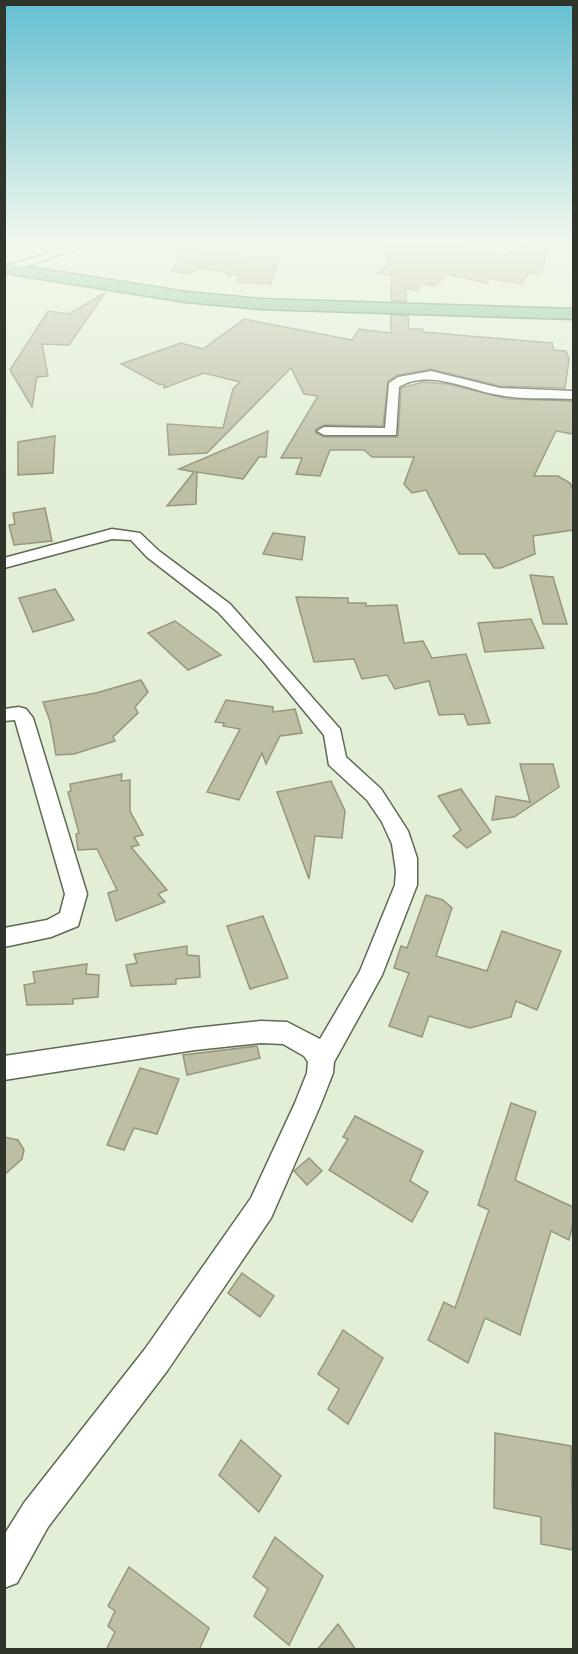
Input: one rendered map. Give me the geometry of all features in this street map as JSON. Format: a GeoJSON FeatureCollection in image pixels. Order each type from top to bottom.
{"type":"FeatureCollection","features":[{"type":"Feature","properties":{"kind":"street"},"geometry":{"type":"LineString","coordinates":[[324,431],[391,432],[393,386],[402,380],[422,375],[500,392],[573,395]]}},
{"type":"Feature","properties":{"kind":"street"},"geometry":{"type":"LineString","coordinates":[[4,563],[112,534],[135,536],[153,554],[224,608],[333,734],[336,760],[365,784],[404,844],[408,874],[370,975],[321,1060],[320,1073],[308,1106],[261,1208],[156,1360],[36,1515],[4,1570]]}},
{"type":"Feature","properties":{"kind":"street"},"geometry":{"type":"LineString","coordinates":[[4,715],[19,713],[24,718],[75,894],[70,919],[51,928],[4,938]]}},
{"type":"Feature","properties":{"kind":"street"},"geometry":{"type":"LineString","coordinates":[[299,1039],[339,1031]]}},
{"type":"Feature","properties":{"kind":"street"},"geometry":{"type":"LineString","coordinates":[[4,1068],[195,1039],[261,1032],[287,1033],[313,1048],[321,1060]]}},
{"type":"Feature","properties":{"kind":"building"},"geometry":{"type":"Polygon","coordinates":[[[43,318],[88,318],[69,345],[42,344],[48,376],[37,377],[32,407],[10,370],[43,318]]]}},
{"type":"Feature","properties":{"kind":"building"},"geometry":{"type":"Polygon","coordinates":[[[391,318],[408,318],[409,329],[423,329],[423,332],[552,343],[554,350],[566,351],[569,359],[565,388],[500,386],[431,369],[398,375],[388,381],[383,426],[324,425],[316,429],[316,433],[324,437],[398,437],[401,388],[423,382],[448,384],[508,399],[573,401],[573,434],[556,431],[534,476],[558,476],[570,483],[573,490],[573,530],[533,536],[535,554],[501,568],[494,568],[485,554],[459,554],[426,490],[412,493],[404,484],[414,457],[372,457],[364,450],[330,450],[320,476],[296,474],[302,458],[281,458],[318,396],[304,394],[291,368],[207,453],[169,455],[167,424],[223,428],[233,389],[240,382],[204,373],[164,388],[164,384],[160,385],[121,364],[181,343],[203,349],[244,319],[352,340],[359,329],[391,333],[391,318]]]}},
{"type":"Feature","properties":{"kind":"building"},"geometry":{"type":"Polygon","coordinates":[[[268,431],[266,457],[259,457],[243,479],[197,472],[196,504],[167,506],[194,472],[179,469],[268,431]]]}},
{"type":"Feature","properties":{"kind":"building"},"geometry":{"type":"Polygon","coordinates":[[[55,436],[53,473],[18,475],[18,442],[55,436]]]}},
{"type":"Feature","properties":{"kind":"building"},"geometry":{"type":"Polygon","coordinates":[[[45,508],[52,541],[14,545],[9,525],[15,524],[13,513],[45,508]]]}},
{"type":"Feature","properties":{"kind":"building"},"geometry":{"type":"Polygon","coordinates":[[[273,533],[305,537],[302,560],[263,554],[273,533]]]}},
{"type":"Feature","properties":{"kind":"building"},"geometry":{"type":"Polygon","coordinates":[[[530,575],[553,577],[567,624],[543,624],[530,575]]]}},
{"type":"Feature","properties":{"kind":"building"},"geometry":{"type":"Polygon","coordinates":[[[55,589],[74,620],[33,632],[19,598],[55,589]]]}},
{"type":"Feature","properties":{"kind":"building"},"geometry":{"type":"Polygon","coordinates":[[[296,597],[348,598],[348,603],[366,603],[366,606],[397,605],[404,643],[423,641],[432,658],[466,654],[490,723],[468,725],[464,714],[439,715],[429,681],[395,689],[387,675],[362,679],[354,659],[314,662],[296,597]]]}},
{"type":"Feature","properties":{"kind":"building"},"geometry":{"type":"Polygon","coordinates":[[[531,619],[544,648],[485,652],[478,623],[531,619]]]}},
{"type":"Feature","properties":{"kind":"building"},"geometry":{"type":"Polygon","coordinates":[[[175,621],[221,655],[188,670],[148,633],[175,621]]]}},
{"type":"Feature","properties":{"kind":"building"},"geometry":{"type":"Polygon","coordinates":[[[141,680],[148,692],[135,707],[138,713],[113,737],[115,741],[74,754],[56,755],[50,721],[43,702],[96,693],[141,680]]]}},
{"type":"Feature","properties":{"kind":"building"},"geometry":{"type":"Polygon","coordinates":[[[226,700],[273,707],[273,712],[295,709],[302,733],[280,736],[266,764],[262,753],[239,800],[207,792],[240,729],[215,722],[226,700]]]}},
{"type":"Feature","properties":{"kind":"building"},"geometry":{"type":"Polygon","coordinates":[[[520,764],[553,764],[559,787],[514,817],[492,820],[496,796],[530,802],[520,764]]]}},
{"type":"Feature","properties":{"kind":"building"},"geometry":{"type":"Polygon","coordinates":[[[122,774],[121,781],[130,780],[130,811],[143,835],[134,837],[139,845],[131,847],[167,890],[158,894],[165,902],[116,921],[108,893],[117,890],[97,849],[78,850],[76,834],[79,833],[68,792],[71,791],[70,784],[122,774]]]}},
{"type":"Feature","properties":{"kind":"building"},"geometry":{"type":"Polygon","coordinates":[[[331,781],[345,811],[342,838],[315,836],[309,879],[277,792],[331,781]]]}},
{"type":"Feature","properties":{"kind":"building"},"geometry":{"type":"Polygon","coordinates":[[[461,789],[491,832],[467,848],[453,836],[461,830],[438,796],[461,789]]]}},
{"type":"Feature","properties":{"kind":"building"},"geometry":{"type":"Polygon","coordinates":[[[426,895],[443,900],[452,908],[436,956],[487,971],[502,931],[561,951],[537,1010],[516,1001],[511,1017],[470,1028],[429,1016],[422,1037],[389,1026],[409,973],[394,968],[401,946],[407,948],[426,895]]]}},
{"type":"Feature","properties":{"kind":"building"},"geometry":{"type":"Polygon","coordinates":[[[263,916],[288,978],[250,989],[227,926],[263,916]]]}},
{"type":"Feature","properties":{"kind":"building"},"geometry":{"type":"Polygon","coordinates":[[[187,946],[187,955],[199,956],[200,977],[176,979],[176,984],[131,986],[126,965],[137,963],[134,954],[187,946]]]}},
{"type":"Feature","properties":{"kind":"building"},"geometry":{"type":"Polygon","coordinates":[[[87,964],[86,974],[99,975],[98,997],[73,999],[73,1004],[27,1005],[24,985],[35,983],[33,972],[87,964]]]}},
{"type":"Feature","properties":{"kind":"building"},"geometry":{"type":"Polygon","coordinates":[[[257,1046],[260,1058],[187,1075],[183,1055],[257,1046]]]}},
{"type":"Feature","properties":{"kind":"building"},"geometry":{"type":"Polygon","coordinates":[[[140,1068],[179,1079],[157,1134],[134,1128],[124,1150],[107,1145],[140,1068]]]}},
{"type":"Feature","properties":{"kind":"building"},"geometry":{"type":"Polygon","coordinates":[[[511,1103],[536,1112],[515,1180],[573,1207],[573,1223],[569,1240],[551,1231],[520,1335],[485,1318],[468,1363],[428,1340],[444,1302],[455,1308],[489,1210],[478,1205],[511,1103]]]}},
{"type":"Feature","properties":{"kind":"building"},"geometry":{"type":"Polygon","coordinates":[[[355,1116],[423,1151],[410,1181],[428,1192],[412,1222],[329,1170],[348,1139],[343,1137],[355,1116]]]}},
{"type":"Feature","properties":{"kind":"building"},"geometry":{"type":"Polygon","coordinates":[[[4,1137],[18,1140],[24,1150],[22,1159],[4,1175],[4,1137]]]}},
{"type":"Feature","properties":{"kind":"building"},"geometry":{"type":"Polygon","coordinates":[[[309,1158],[322,1171],[307,1185],[294,1171],[309,1158]]]}},
{"type":"Feature","properties":{"kind":"building"},"geometry":{"type":"Polygon","coordinates":[[[242,1273],[274,1296],[260,1317],[228,1293],[242,1273]]]}},
{"type":"Feature","properties":{"kind":"building"},"geometry":{"type":"Polygon","coordinates":[[[343,1330],[383,1358],[348,1424],[328,1409],[339,1389],[318,1374],[343,1330]]]}},
{"type":"Feature","properties":{"kind":"building"},"geometry":{"type":"Polygon","coordinates":[[[495,1433],[571,1446],[573,1550],[541,1544],[541,1517],[494,1508],[495,1433]]]}},
{"type":"Feature","properties":{"kind":"building"},"geometry":{"type":"Polygon","coordinates":[[[241,1440],[281,1476],[259,1512],[219,1475],[241,1440]]]}},
{"type":"Feature","properties":{"kind":"building"},"geometry":{"type":"Polygon","coordinates":[[[275,1537],[323,1576],[289,1645],[254,1616],[268,1589],[253,1577],[275,1537]]]}},
{"type":"Feature","properties":{"kind":"building"},"geometry":{"type":"Polygon","coordinates":[[[129,1567],[209,1628],[199,1650],[106,1650],[115,1632],[108,1626],[115,1611],[108,1606],[129,1567]]]}},
{"type":"Feature","properties":{"kind":"building"},"geometry":{"type":"Polygon","coordinates":[[[338,1624],[356,1650],[317,1650],[338,1624]]]}}]}
